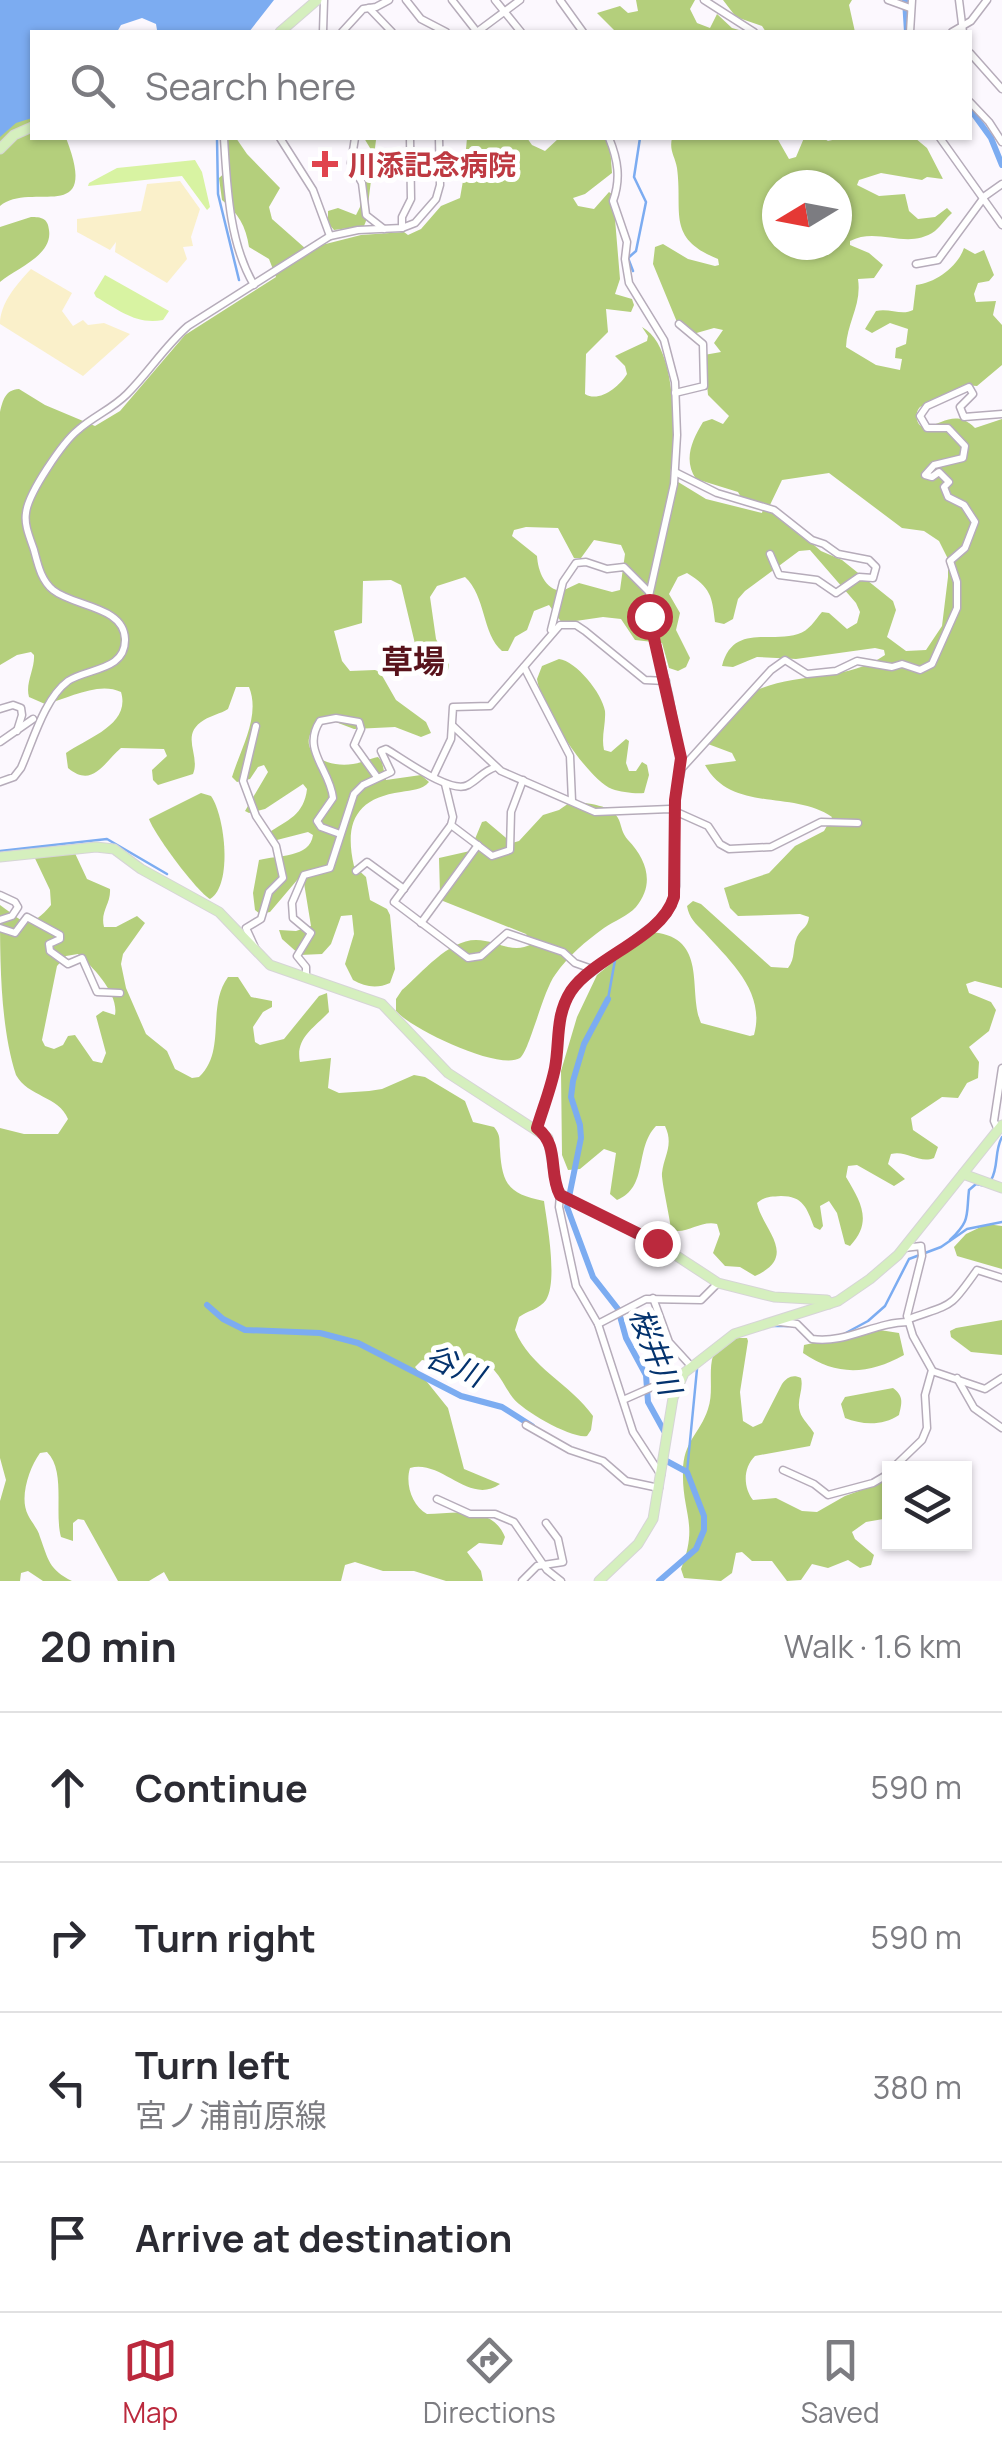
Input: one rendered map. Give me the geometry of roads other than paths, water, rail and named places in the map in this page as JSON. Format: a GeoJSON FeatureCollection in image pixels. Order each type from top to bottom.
{"type":"FeatureCollection","features":[{"type":"Feature","properties":{"kind":"main road"},"geometry":{"type":"LineString","coordinates":[[282,30],[316,0]]}},
{"type":"Feature","properties":{"kind":"main road"},"geometry":{"type":"LineString","coordinates":[[0,149],[14,134],[30,128]]}},
{"type":"Feature","properties":{"kind":"main road"},"geometry":{"type":"LineString","coordinates":[[0,856],[96,847],[114,849],[141,869],[219,912],[270,964],[382,1004],[448,1073],[537,1128],[551,1143],[555,1182],[566,1198],[657,1243],[718,1284],[774,1297],[827,1300],[829,1304]]}},
{"type":"Feature","properties":{"kind":"main road"},"geometry":{"type":"LineString","coordinates":[[599,1581],[644,1536],[656,1512],[675,1390],[688,1370],[734,1334],[829,1304],[858,1288],[904,1248],[1000,1128]]}},
{"type":"Feature","properties":{"kind":"main road"},"geometry":{"type":"LineString","coordinates":[[963,1174],[999,1187]]}},
{"type":"Feature","properties":{"kind":"street"},"geometry":{"type":"LineString","coordinates":[[323,30],[324,0]]}},
{"type":"Feature","properties":{"kind":"street"},"geometry":{"type":"LineString","coordinates":[[344,30],[363,9],[389,0]]}},
{"type":"Feature","properties":{"kind":"street"},"geometry":{"type":"LineString","coordinates":[[406,0],[421,19],[442,30]]}},
{"type":"Feature","properties":{"kind":"street"},"geometry":{"type":"LineString","coordinates":[[452,0],[475,30]]}},
{"type":"Feature","properties":{"kind":"street"},"geometry":{"type":"LineString","coordinates":[[495,0],[519,30]]}},
{"type":"Feature","properties":{"kind":"street"},"geometry":{"type":"LineString","coordinates":[[480,30],[520,0]]}},
{"type":"Feature","properties":{"kind":"street"},"geometry":{"type":"LineString","coordinates":[[560,0],[582,30]]}},
{"type":"Feature","properties":{"kind":"street"},"geometry":{"type":"LineString","coordinates":[[706,0],[751,30]]}},
{"type":"Feature","properties":{"kind":"street"},"geometry":{"type":"LineString","coordinates":[[888,0],[908,5],[910,30]]}},
{"type":"Feature","properties":{"kind":"street"},"geometry":{"type":"LineString","coordinates":[[958,0],[963,30]]}},
{"type":"Feature","properties":{"kind":"street"},"geometry":{"type":"LineString","coordinates":[[963,30],[987,0]]}},
{"type":"Feature","properties":{"kind":"street"},"geometry":{"type":"LineString","coordinates":[[369,8],[390,30]]}},
{"type":"Feature","properties":{"kind":"street"},"geometry":{"type":"LineString","coordinates":[[421,19],[422,29]]}},
{"type":"Feature","properties":{"kind":"street"},"geometry":{"type":"LineString","coordinates":[[972,55],[1002,89]]}},
{"type":"Feature","properties":{"kind":"street"},"geometry":{"type":"LineString","coordinates":[[972,104],[999,130],[1002,142]]}},
{"type":"Feature","properties":{"kind":"street"},"geometry":{"type":"LineString","coordinates":[[224,140],[232,220],[245,270],[254,285]]}},
{"type":"Feature","properties":{"kind":"street"},"geometry":{"type":"LineString","coordinates":[[281,140],[313,190],[330,236]]}},
{"type":"Feature","properties":{"kind":"street"},"geometry":{"type":"LineString","coordinates":[[355,140],[351,163],[362,183],[366,215],[385,230]]}},
{"type":"Feature","properties":{"kind":"street"},"geometry":{"type":"LineString","coordinates":[[402,228],[402,217],[412,199],[410,140]]}},
{"type":"Feature","properties":{"kind":"street"},"geometry":{"type":"LineString","coordinates":[[0,782],[21,768],[58,691],[73,678],[115,662],[124,646],[123,631],[115,618],[53,590],[40,574],[26,521],[28,504],[67,441],[81,427],[112,409],[188,326],[330,236],[402,228],[426,214],[436,199],[440,140]]}},
{"type":"Feature","properties":{"kind":"street"},"geometry":{"type":"LineString","coordinates":[[537,1128],[556,1065],[560,1014],[574,988],[655,925],[672,906],[676,886],[675,811],[682,768],[650,622],[649,592],[675,472],[675,392],[669,352],[627,278],[628,242],[613,201],[619,186],[610,140]]}},
{"type":"Feature","properties":{"kind":"street"},"geometry":{"type":"LineString","coordinates":[[941,140],[1002,225]]}},
{"type":"Feature","properties":{"kind":"street"},"geometry":{"type":"LineString","coordinates":[[916,264],[938,260],[982,200],[1002,184]]}},
{"type":"Feature","properties":{"kind":"street"},"geometry":{"type":"LineString","coordinates":[[675,392],[704,386],[703,344],[679,324]]}},
{"type":"Feature","properties":{"kind":"street"},"geometry":{"type":"LineString","coordinates":[[682,768],[771,670],[785,660],[807,674],[836,671],[857,661],[892,667],[902,664],[919,670],[932,664],[956,608],[957,582],[950,561],[973,534],[975,522],[964,505],[948,497],[944,486],[949,482],[944,475],[925,475],[934,465],[962,458],[965,446],[948,428],[927,428],[920,416],[927,406],[969,387],[974,392],[959,410],[964,416],[1002,414]]}},
{"type":"Feature","properties":{"kind":"street"},"geometry":{"type":"LineString","coordinates":[[675,472],[717,493],[774,510],[812,540],[838,554],[869,560],[876,567],[874,578],[858,578],[836,593],[818,580],[779,575],[770,554]]}},
{"type":"Feature","properties":{"kind":"street"},"geometry":{"type":"LineString","coordinates":[[549,639],[563,582],[576,563],[606,569],[624,567],[649,592]]}},
{"type":"Feature","properties":{"kind":"street"},"geometry":{"type":"LineString","coordinates":[[432,776],[451,739],[454,706],[490,706],[560,625],[576,625],[646,680],[666,681]]}},
{"type":"Feature","properties":{"kind":"street"},"geometry":{"type":"LineString","coordinates":[[524,667],[570,756],[572,801]]}},
{"type":"Feature","properties":{"kind":"street"},"geometry":{"type":"LineString","coordinates":[[0,709],[13,705],[20,708],[16,731]]}},
{"type":"Feature","properties":{"kind":"street"},"geometry":{"type":"LineString","coordinates":[[340,834],[316,822],[333,794],[314,754],[315,730],[320,721],[336,718],[359,722],[362,728],[354,745],[377,777]]}},
{"type":"Feature","properties":{"kind":"street"},"geometry":{"type":"LineString","coordinates":[[0,742],[32,719]]}},
{"type":"Feature","properties":{"kind":"street"},"geometry":{"type":"LineString","coordinates":[[256,726],[243,781],[256,816],[276,846],[283,878],[269,892],[261,919],[246,928],[257,953]]}},
{"type":"Feature","properties":{"kind":"street"},"geometry":{"type":"LineString","coordinates":[[453,726],[496,767],[596,812],[647,808],[675,811],[708,826],[723,846],[734,849],[772,847],[820,822],[858,824]]}},
{"type":"Feature","properties":{"kind":"street"},"geometry":{"type":"LineString","coordinates":[[306,977],[308,970],[297,956],[311,933],[295,920],[292,902],[304,875],[330,868],[354,794],[377,777],[392,772],[382,756],[384,749],[445,783],[468,786],[485,770],[496,767]]}},
{"type":"Feature","properties":{"kind":"street"},"geometry":{"type":"LineString","coordinates":[[451,825],[492,856],[510,850],[511,812],[524,780]]}},
{"type":"Feature","properties":{"kind":"street"},"geometry":{"type":"LineString","coordinates":[[445,783],[453,817],[451,825],[394,902],[468,958],[481,956],[510,934],[563,952],[575,963],[593,970]]}},
{"type":"Feature","properties":{"kind":"street"},"geometry":{"type":"LineString","coordinates":[[421,924],[478,845]]}},
{"type":"Feature","properties":{"kind":"street"},"geometry":{"type":"LineString","coordinates":[[356,871],[367,862],[404,888]]}},
{"type":"Feature","properties":{"kind":"street"},"geometry":{"type":"LineString","coordinates":[[0,895],[18,907],[12,916],[0,920]]}},
{"type":"Feature","properties":{"kind":"street"},"geometry":{"type":"LineString","coordinates":[[0,928],[15,933],[27,918],[38,921],[60,935],[48,946],[50,951],[68,964],[82,958],[97,992],[120,993]]}},
{"type":"Feature","properties":{"kind":"street"},"geometry":{"type":"LineString","coordinates":[[1000,1128],[994,1121],[1002,1068]]}},
{"type":"Feature","properties":{"kind":"street"},"geometry":{"type":"LineString","coordinates":[[566,1198],[559,1207],[576,1286],[598,1324],[633,1432],[661,1467]]}},
{"type":"Feature","properties":{"kind":"street"},"geometry":{"type":"LineString","coordinates":[[904,1248],[919,1244],[922,1254],[907,1316],[932,1370],[985,1389],[1002,1378]]}},
{"type":"Feature","properties":{"kind":"street"},"geometry":{"type":"LineString","coordinates":[[779,1319],[797,1324],[812,1339],[832,1340],[942,1310],[954,1302],[977,1270],[1002,1278]]}},
{"type":"Feature","properties":{"kind":"street"},"geometry":{"type":"LineString","coordinates":[[598,1324],[653,1298],[701,1300],[718,1284]]}},
{"type":"Feature","properties":{"kind":"street"},"geometry":{"type":"LineString","coordinates":[[623,1400],[688,1370],[668,1342],[653,1298]]}},
{"type":"Feature","properties":{"kind":"street"},"geometry":{"type":"LineString","coordinates":[[901,1461],[922,1440],[927,1428],[925,1396],[932,1370]]}},
{"type":"Feature","properties":{"kind":"street"},"geometry":{"type":"LineString","coordinates":[[956,1377],[974,1408],[1002,1428]]}},
{"type":"Feature","properties":{"kind":"street"},"geometry":{"type":"LineString","coordinates":[[526,1424],[570,1450],[604,1461],[626,1481],[660,1488]]}},
{"type":"Feature","properties":{"kind":"street"},"geometry":{"type":"LineString","coordinates":[[783,1470],[828,1494],[874,1484],[882,1478]]}},
{"type":"Feature","properties":{"kind":"street"},"geometry":{"type":"LineString","coordinates":[[437,1500],[470,1514],[495,1514],[511,1520],[545,1567],[561,1581]]}},
{"type":"Feature","properties":{"kind":"street"},"geometry":{"type":"LineString","coordinates":[[522,1581],[538,1566],[563,1562],[558,1539],[546,1523]]}},
{"type":"Feature","properties":{"kind":"water"},"geometry":{"type":"Polygon","coordinates":[[[0,0],[274,0],[251,30],[157,30],[156,24],[142,18],[121,25],[118,30],[30,30],[30,119],[16,123],[0,137],[0,0]]]}},
{"type":"Feature","properties":{"kind":"waterway"},"geometry":{"type":"LineString","coordinates":[[905,0],[907,30]]}},
{"type":"Feature","properties":{"kind":"waterway"},"geometry":{"type":"LineString","coordinates":[[972,112],[991,138],[1002,165]]}},
{"type":"Feature","properties":{"kind":"waterway"},"geometry":{"type":"LineString","coordinates":[[217,140],[218,194],[239,280]]}},
{"type":"Feature","properties":{"kind":"waterway"},"geometry":{"type":"LineString","coordinates":[[633,271],[628,258],[636,251],[646,202],[634,177],[640,140]]}},
{"type":"Feature","properties":{"kind":"waterway"},"geometry":{"type":"LineString","coordinates":[[0,851],[107,839],[167,874]]}},
{"type":"Feature","properties":{"kind":"waterway"},"geometry":{"type":"LineString","coordinates":[[608,999],[615,960]]}},
{"type":"Feature","properties":{"kind":"waterway","name":"桜井川"},"geometry":{"type":"LineString","coordinates":[[608,999],[584,1044],[573,1081],[571,1097],[581,1138],[567,1207],[593,1277],[618,1309],[626,1338],[646,1375],[648,1402],[664,1431]]}},
{"type":"Feature","properties":{"kind":"waterway"},"geometry":{"type":"LineString","coordinates":[[991,1180],[1002,1137]]}},
{"type":"Feature","properties":{"kind":"waterway"},"geometry":{"type":"LineString","coordinates":[[950,1240],[964,1222],[969,1190],[976,1184],[986,1186]]}},
{"type":"Feature","properties":{"kind":"waterway"},"geometry":{"type":"LineString","coordinates":[[842,1335],[885,1306],[909,1259],[941,1247],[967,1229],[1002,1222]]}},
{"type":"Feature","properties":{"kind":"waterway","name":"谷川"},"geometry":{"type":"LineString","coordinates":[[207,1305],[245,1330],[320,1333],[358,1343],[461,1396],[502,1407],[532,1426]]}},
{"type":"Feature","properties":{"kind":"waterway"},"geometry":{"type":"LineString","coordinates":[[771,1326],[788,1326]]}},
{"type":"Feature","properties":{"kind":"waterway"},"geometry":{"type":"LineString","coordinates":[[810,1340],[826,1342]]}},
{"type":"Feature","properties":{"kind":"waterway"},"geometry":{"type":"LineString","coordinates":[[687,1472],[697,1369]]}},
{"type":"Feature","properties":{"kind":"waterway","name":"桜井川"},"geometry":{"type":"LineString","coordinates":[[659,1581],[696,1549],[704,1530],[704,1516],[687,1472],[661,1458]]}},
{"type":"Feature","properties":{"kind":"place","name":"川添記念病院"},"geometry":{"type":"Point","coordinates":[325,164]}},
{"type":"Feature","properties":{"kind":"district","name":"草場"},"geometry":{"type":"Point","coordinates":[413,661]}}]}
